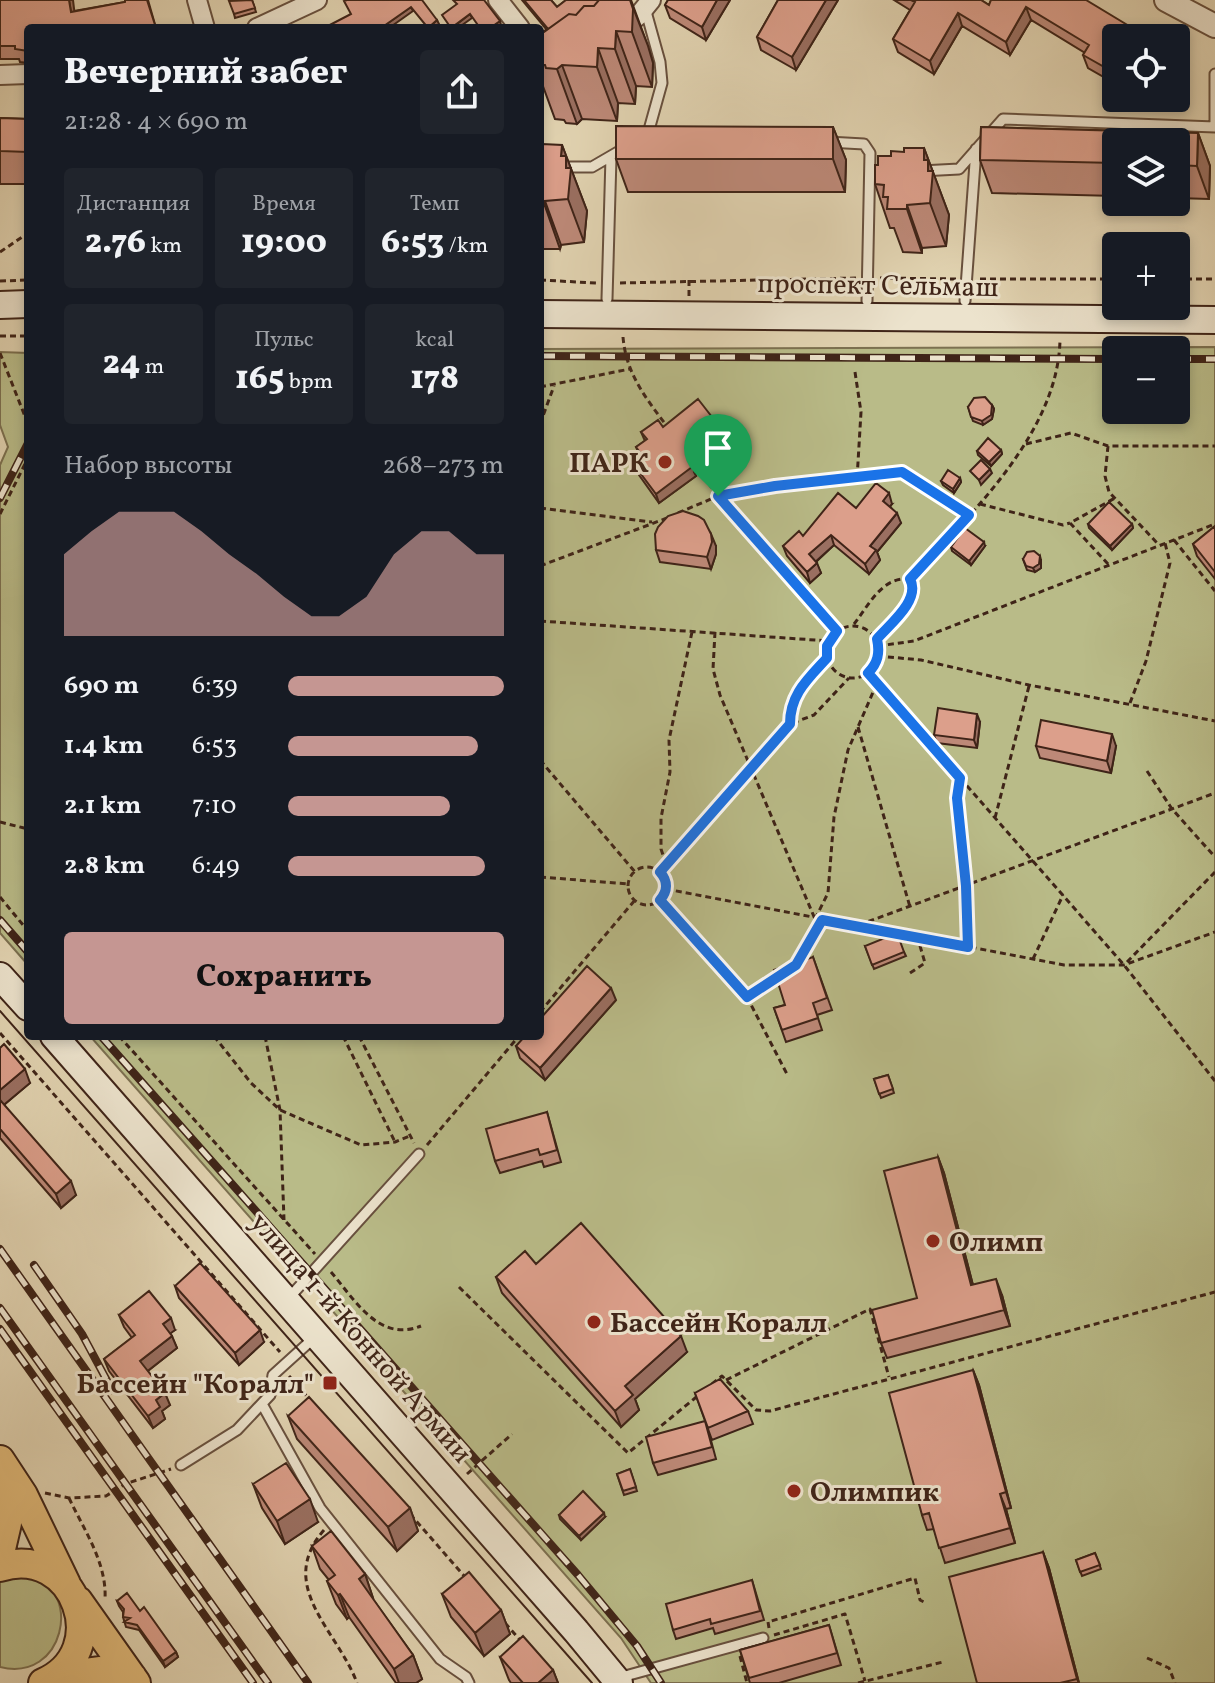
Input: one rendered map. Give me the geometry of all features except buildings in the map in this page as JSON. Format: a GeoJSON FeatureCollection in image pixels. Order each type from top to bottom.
{"type":"FeatureCollection","features":[{"type":"Feature","properties":{"kind":"main road","name":"проспект Сельмаш"},"geometry":{"type":"LineString","coordinates":[[544,299],[608,291],[966,290],[1102,300]]}},
{"type":"Feature","properties":{"kind":"main road"},"geometry":{"type":"LineString","coordinates":[[1190,302],[1215,302]]}},
{"type":"Feature","properties":{"kind":"main road"},"geometry":{"type":"LineString","coordinates":[[0,305],[24,304]]}},
{"type":"Feature","properties":{"kind":"main road","name":"проспект Сельмаш"},"geometry":{"type":"LineString","coordinates":[[544,314],[1215,320]]}},
{"type":"Feature","properties":{"kind":"main road"},"geometry":{"type":"LineString","coordinates":[[0,320],[24,319]]}},
{"type":"Feature","properties":{"kind":"main road"},"geometry":{"type":"LineString","coordinates":[[0,976],[24,1003]]}},
{"type":"Feature","properties":{"kind":"main road","name":"улица 1-й Конной Армии"},"geometry":{"type":"LineString","coordinates":[[58,1040],[617,1681]]}},
{"type":"Feature","properties":{"kind":"main road"},"geometry":{"type":"LineString","coordinates":[[0,1460],[77,1603],[81,1633],[77,1649],[68,1664],[48,1681]]}},
{"type":"Feature","properties":{"kind":"main road"},"geometry":{"type":"LineString","coordinates":[[0,1553],[18,1489]]}},
{"type":"Feature","properties":{"kind":"main road"},"geometry":{"type":"LineString","coordinates":[[0,1567],[21,1563],[35,1565],[55,1575],[69,1588],[134,1680]]}},
{"type":"Feature","properties":{"kind":"main road"},"geometry":{"type":"LineString","coordinates":[[48,1681],[99,1671],[134,1680]]}},
{"type":"Feature","properties":{"kind":"street"},"geometry":{"type":"LineString","coordinates":[[197,0],[204,24]]}},
{"type":"Feature","properties":{"kind":"street"},"geometry":{"type":"LineString","coordinates":[[266,24],[317,0]]}},
{"type":"Feature","properties":{"kind":"street"},"geometry":{"type":"LineString","coordinates":[[498,0],[517,24]]}},
{"type":"Feature","properties":{"kind":"street"},"geometry":{"type":"LineString","coordinates":[[1166,0],[1215,26]]}},
{"type":"Feature","properties":{"kind":"street"},"geometry":{"type":"LineString","coordinates":[[601,46],[647,4]]}},
{"type":"Feature","properties":{"kind":"street"},"geometry":{"type":"LineString","coordinates":[[0,75],[24,74]]}},
{"type":"Feature","properties":{"kind":"lane"},"geometry":{"type":"LineString","coordinates":[[646,141],[662,83],[647,4]]}},
{"type":"Feature","properties":{"kind":"lane"},"geometry":{"type":"LineString","coordinates":[[914,172],[959,169],[1003,119],[1215,127],[1215,74]]}},
{"type":"Feature","properties":{"kind":"lane"},"geometry":{"type":"LineString","coordinates":[[544,167],[592,167],[635,141],[658,140]]}},
{"type":"Feature","properties":{"kind":"lane"},"geometry":{"type":"LineString","coordinates":[[814,142],[864,144],[870,153],[867,290]]}},
{"type":"Feature","properties":{"kind":"lane"},"geometry":{"type":"LineString","coordinates":[[966,290],[976,149]]}},
{"type":"Feature","properties":{"kind":"lane"},"geometry":{"type":"LineString","coordinates":[[608,291],[611,157]]}},
{"type":"Feature","properties":{"kind":"lane"},"geometry":{"type":"LineString","coordinates":[[869,174],[884,173]]}},
{"type":"Feature","properties":{"kind":"lane"},"geometry":{"type":"LineString","coordinates":[[287,1300],[419,1154]]}},
{"type":"Feature","properties":{"kind":"lane"},"geometry":{"type":"LineString","coordinates":[[181,1465],[237,1430],[270,1395],[273,1375],[318,1335]]}},
{"type":"Feature","properties":{"kind":"lane"},"geometry":{"type":"LineString","coordinates":[[262,1404],[320,1508],[440,1659],[466,1677],[469,1683]]}},
{"type":"Feature","properties":{"kind":"lane"},"geometry":{"type":"LineString","coordinates":[[617,1681],[763,1638]]}},
{"type":"Feature","properties":{"kind":"path"},"geometry":{"type":"LineString","coordinates":[[0,252],[24,236]]}},
{"type":"Feature","properties":{"kind":"path"},"geometry":{"type":"LineString","coordinates":[[1190,279],[1215,279]]}},
{"type":"Feature","properties":{"kind":"path"},"geometry":{"type":"LineString","coordinates":[[0,281],[24,280]]}},
{"type":"Feature","properties":{"kind":"path"},"geometry":{"type":"LineString","coordinates":[[544,281],[608,291],[966,290],[1102,280]]}},
{"type":"Feature","properties":{"kind":"path"},"geometry":{"type":"LineString","coordinates":[[622,335],[634,381],[671,432]]}},
{"type":"Feature","properties":{"kind":"path"},"geometry":{"type":"LineString","coordinates":[[0,336],[24,336]]}},
{"type":"Feature","properties":{"kind":"path"},"geometry":{"type":"LineString","coordinates":[[849,678],[831,668],[827,658],[829,641],[837,631],[852,626],[886,584],[894,579],[910,579],[969,515],[1026,444],[1060,363],[1060,336]]}},
{"type":"Feature","properties":{"kind":"path"},"geometry":{"type":"LineString","coordinates":[[0,353],[24,414]]}},
{"type":"Feature","properties":{"kind":"path"},"geometry":{"type":"LineString","coordinates":[[544,386],[630,369]]}},
{"type":"Feature","properties":{"kind":"path"},"geometry":{"type":"LineString","coordinates":[[855,372],[861,412],[857,479]]}},
{"type":"Feature","properties":{"kind":"path"},"geometry":{"type":"LineString","coordinates":[[544,413],[555,384]]}},
{"type":"Feature","properties":{"kind":"path"},"geometry":{"type":"LineString","coordinates":[[1026,444],[1071,433],[1108,446],[1215,446]]}},
{"type":"Feature","properties":{"kind":"path"},"geometry":{"type":"LineString","coordinates":[[1108,446],[1105,476],[1109,492],[1159,545]]}},
{"type":"Feature","properties":{"kind":"path"},"geometry":{"type":"LineString","coordinates":[[690,458],[718,496],[837,631]]}},
{"type":"Feature","properties":{"kind":"path"},"geometry":{"type":"LineString","coordinates":[[0,514],[24,466]]}},
{"type":"Feature","properties":{"kind":"path"},"geometry":{"type":"LineString","coordinates":[[544,565],[656,523],[718,496],[775,486],[902,472],[969,515]]}},
{"type":"Feature","properties":{"kind":"path"},"geometry":{"type":"LineString","coordinates":[[978,504],[1063,525],[1115,498]]}},
{"type":"Feature","properties":{"kind":"path"},"geometry":{"type":"LineString","coordinates":[[544,509],[656,523]]}},
{"type":"Feature","properties":{"kind":"path"},"geometry":{"type":"LineString","coordinates":[[1070,523],[1108,564]]}},
{"type":"Feature","properties":{"kind":"path"},"geometry":{"type":"LineString","coordinates":[[878,646],[914,641],[1215,524]]}},
{"type":"Feature","properties":{"kind":"path"},"geometry":{"type":"LineString","coordinates":[[1174,540],[1215,591]]}},
{"type":"Feature","properties":{"kind":"path"},"geometry":{"type":"LineString","coordinates":[[1130,703],[1146,661],[1170,563],[1165,543]]}},
{"type":"Feature","properties":{"kind":"path"},"geometry":{"type":"LineString","coordinates":[[877,639],[912,597],[914,587],[910,579]]}},
{"type":"Feature","properties":{"kind":"path"},"geometry":{"type":"LineString","coordinates":[[544,621],[829,641]]}},
{"type":"Feature","properties":{"kind":"path"},"geometry":{"type":"LineString","coordinates":[[660,872],[790,724],[814,715],[849,678],[868,673],[875,666],[877,639],[867,630],[852,626]]}},
{"type":"Feature","properties":{"kind":"path"},"geometry":{"type":"LineString","coordinates":[[667,864],[661,849],[661,818],[670,772],[669,740],[692,632]]}},
{"type":"Feature","properties":{"kind":"path"},"geometry":{"type":"LineString","coordinates":[[715,632],[713,669],[720,695],[815,919]]}},
{"type":"Feature","properties":{"kind":"path"},"geometry":{"type":"LineString","coordinates":[[878,656],[921,660],[1029,685],[1215,721]]}},
{"type":"Feature","properties":{"kind":"path"},"geometry":{"type":"LineString","coordinates":[[790,724],[790,712],[797,691],[827,658]]}},
{"type":"Feature","properties":{"kind":"path"},"geometry":{"type":"LineString","coordinates":[[868,673],[1124,965],[1215,1081]]}},
{"type":"Feature","properties":{"kind":"path"},"geometry":{"type":"LineString","coordinates":[[815,919],[828,893],[834,817],[848,750],[877,683]]}},
{"type":"Feature","properties":{"kind":"path"},"geometry":{"type":"LineString","coordinates":[[995,818],[1029,685]]}},
{"type":"Feature","properties":{"kind":"path"},"geometry":{"type":"LineString","coordinates":[[858,727],[910,907]]}},
{"type":"Feature","properties":{"kind":"path"},"geometry":{"type":"LineString","coordinates":[[544,765],[635,872]]}},
{"type":"Feature","properties":{"kind":"path"},"geometry":{"type":"LineString","coordinates":[[1147,771],[1172,809],[1215,857]]}},
{"type":"Feature","properties":{"kind":"path"},"geometry":{"type":"LineString","coordinates":[[960,778],[957,798],[966,886],[968,947]]}},
{"type":"Feature","properties":{"kind":"path"},"geometry":{"type":"LineString","coordinates":[[856,927],[1215,793]]}},
{"type":"Feature","properties":{"kind":"path"},"geometry":{"type":"LineString","coordinates":[[0,822],[24,828]]}},
{"type":"Feature","properties":{"kind":"path"},"geometry":{"type":"LineString","coordinates":[[647,867],[660,872],[666,889],[660,900],[647,905],[635,900],[629,884],[635,872],[647,867]]}},
{"type":"Feature","properties":{"kind":"path"},"geometry":{"type":"LineString","coordinates":[[1124,965],[1215,872]]}},
{"type":"Feature","properties":{"kind":"path"},"geometry":{"type":"LineString","coordinates":[[544,877],[629,884]]}},
{"type":"Feature","properties":{"kind":"path"},"geometry":{"type":"LineString","coordinates":[[666,889],[1064,965],[1124,965],[1215,932]]}},
{"type":"Feature","properties":{"kind":"path"},"geometry":{"type":"LineString","coordinates":[[1033,959],[1063,895]]}},
{"type":"Feature","properties":{"kind":"path"},"geometry":{"type":"LineString","coordinates":[[0,897],[24,926]]}},
{"type":"Feature","properties":{"kind":"path"},"geometry":{"type":"LineString","coordinates":[[544,1007],[635,900]]}},
{"type":"Feature","properties":{"kind":"path"},"geometry":{"type":"LineString","coordinates":[[660,900],[747,997],[788,1076]]}},
{"type":"Feature","properties":{"kind":"path"},"geometry":{"type":"LineString","coordinates":[[796,965],[822,920]]}},
{"type":"Feature","properties":{"kind":"path"},"geometry":{"type":"LineString","coordinates":[[910,973],[925,963],[918,938]]}},
{"type":"Feature","properties":{"kind":"path"},"geometry":{"type":"LineString","coordinates":[[747,997],[784,973]]}},
{"type":"Feature","properties":{"kind":"path"},"geometry":{"type":"LineString","coordinates":[[0,1033],[285,1364],[312,1402]]}},
{"type":"Feature","properties":{"kind":"path"},"geometry":{"type":"LineString","coordinates":[[123,1040],[371,1318],[381,1326],[405,1333],[421,1326]]}},
{"type":"Feature","properties":{"kind":"path"},"geometry":{"type":"LineString","coordinates":[[217,1040],[251,1083],[280,1110],[361,1145],[395,1142],[410,1136]]}},
{"type":"Feature","properties":{"kind":"path"},"geometry":{"type":"LineString","coordinates":[[266,1040],[280,1110],[284,1220]]}},
{"type":"Feature","properties":{"kind":"path"},"geometry":{"type":"LineString","coordinates":[[345,1040],[395,1142]]}},
{"type":"Feature","properties":{"kind":"path"},"geometry":{"type":"LineString","coordinates":[[361,1040],[419,1154],[516,1040]]}},
{"type":"Feature","properties":{"kind":"path"},"geometry":{"type":"LineString","coordinates":[[459,1287],[628,1453],[722,1376],[756,1410],[770,1411],[1215,1292]]}},
{"type":"Feature","properties":{"kind":"path"},"geometry":{"type":"LineString","coordinates":[[726,1380],[870,1309],[889,1378]]}},
{"type":"Feature","properties":{"kind":"path"},"geometry":{"type":"LineString","coordinates":[[461,1479],[512,1434]]}},
{"type":"Feature","properties":{"kind":"path"},"geometry":{"type":"LineString","coordinates":[[18,1489],[69,1498],[106,1496],[125,1484],[181,1465]]}},
{"type":"Feature","properties":{"kind":"path"},"geometry":{"type":"LineString","coordinates":[[69,1498],[100,1562],[106,1585],[104,1601]]}},
{"type":"Feature","properties":{"kind":"path"},"geometry":{"type":"LineString","coordinates":[[404,1507],[466,1578]]}},
{"type":"Feature","properties":{"kind":"path"},"geometry":{"type":"LineString","coordinates":[[331,1522],[305,1559],[308,1585],[317,1616],[350,1663],[357,1683]]}},
{"type":"Feature","properties":{"kind":"path"},"geometry":{"type":"LineString","coordinates":[[865,1681],[845,1614],[770,1636],[768,1622],[915,1578],[920,1600],[926,1603]]}},
{"type":"Feature","properties":{"kind":"path"},"geometry":{"type":"LineString","coordinates":[[497,1613],[528,1648]]}},
{"type":"Feature","properties":{"kind":"path"},"geometry":{"type":"LineString","coordinates":[[737,1645],[747,1683]]}},
{"type":"Feature","properties":{"kind":"path"},"geometry":{"type":"LineString","coordinates":[[1147,1658],[1169,1668],[1175,1683]]}},
{"type":"Feature","properties":{"kind":"path"},"geometry":{"type":"LineString","coordinates":[[858,1683],[943,1662]]}},
{"type":"Feature","properties":{"kind":"green space"},"geometry":{"type":"Polygon","coordinates":[[[1102,347],[1102,424],[1190,424],[1190,347],[1215,347],[1215,1683],[651,1683],[621,1638],[94,1040],[544,1040],[544,349],[1102,347]]]}},
{"type":"Feature","properties":{"kind":"green space"},"geometry":{"type":"Polygon","coordinates":[[[0,352],[24,353],[24,960],[0,933],[0,465],[8,447],[0,425],[0,352]]]}},
{"type":"Feature","properties":{"kind":"green space"},"geometry":{"type":"Polygon","coordinates":[[[0,1575],[32,1577],[48,1585],[57,1599],[61,1615],[59,1633],[52,1649],[39,1662],[22,1668],[0,1667],[0,1575]]]}},
{"type":"Feature","properties":{"kind":"tram line"},"geometry":{"type":"LineString","coordinates":[[0,1011],[24,1038]]}},
{"type":"Feature","properties":{"kind":"tram line"},"geometry":{"type":"LineString","coordinates":[[26,1040],[592,1683]]}},
{"type":"Feature","properties":{"kind":"railway"},"geometry":{"type":"LineString","coordinates":[[544,356],[1102,359]]}},
{"type":"Feature","properties":{"kind":"railway"},"geometry":{"type":"LineString","coordinates":[[1190,359],[1215,359]]}},
{"type":"Feature","properties":{"kind":"railway"},"geometry":{"type":"LineString","coordinates":[[0,498],[24,451]]}},
{"type":"Feature","properties":{"kind":"railway"},"geometry":{"type":"LineString","coordinates":[[0,920],[24,947]]}},
{"type":"Feature","properties":{"kind":"railway"},"geometry":{"type":"LineString","coordinates":[[105,1040],[578,1575],[637,1646],[661,1683]]}},
{"type":"Feature","properties":{"kind":"railway"},"geometry":{"type":"LineString","coordinates":[[0,1249],[308,1683]]}},
{"type":"Feature","properties":{"kind":"railway"},"geometry":{"type":"LineString","coordinates":[[34,1265],[82,1334],[112,1390]]}},
{"type":"Feature","properties":{"kind":"railway"},"geometry":{"type":"LineString","coordinates":[[0,1308],[268,1683]]}},
{"type":"Feature","properties":{"kind":"railway"},"geometry":{"type":"LineString","coordinates":[[0,1329],[253,1683]]}},
{"type":"Feature","properties":{"kind":"place","name":"ПАРК"},"geometry":{"type":"Point","coordinates":[665,462]}},
{"type":"Feature","properties":{"kind":"place","name":"Олимп"},"geometry":{"type":"Point","coordinates":[933,1241]}},
{"type":"Feature","properties":{"kind":"place","name":"Бассейн Коралл"},"geometry":{"type":"Point","coordinates":[594,1322]}},
{"type":"Feature","properties":{"kind":"place","name":"Бассейн \"Коралл\""},"geometry":{"type":"Point","coordinates":[330,1383]}},
{"type":"Feature","properties":{"kind":"place","name":"Олимпик"},"geometry":{"type":"Point","coordinates":[794,1491]}},
{"type":"Feature","properties":{"kind":"route"},"geometry":{"type":"LineString","coordinates":[[902,472],[969,515],[910,579],[914,587],[912,597],[877,639],[878,656],[875,666],[868,673],[960,778],[957,798],[966,886],[968,947],[822,920],[796,965],[747,997],[660,900],[666,884],[660,872],[790,724],[792,702],[797,691],[827,658],[827,646],[837,631],[718,496],[775,486],[902,472]]}}]}
